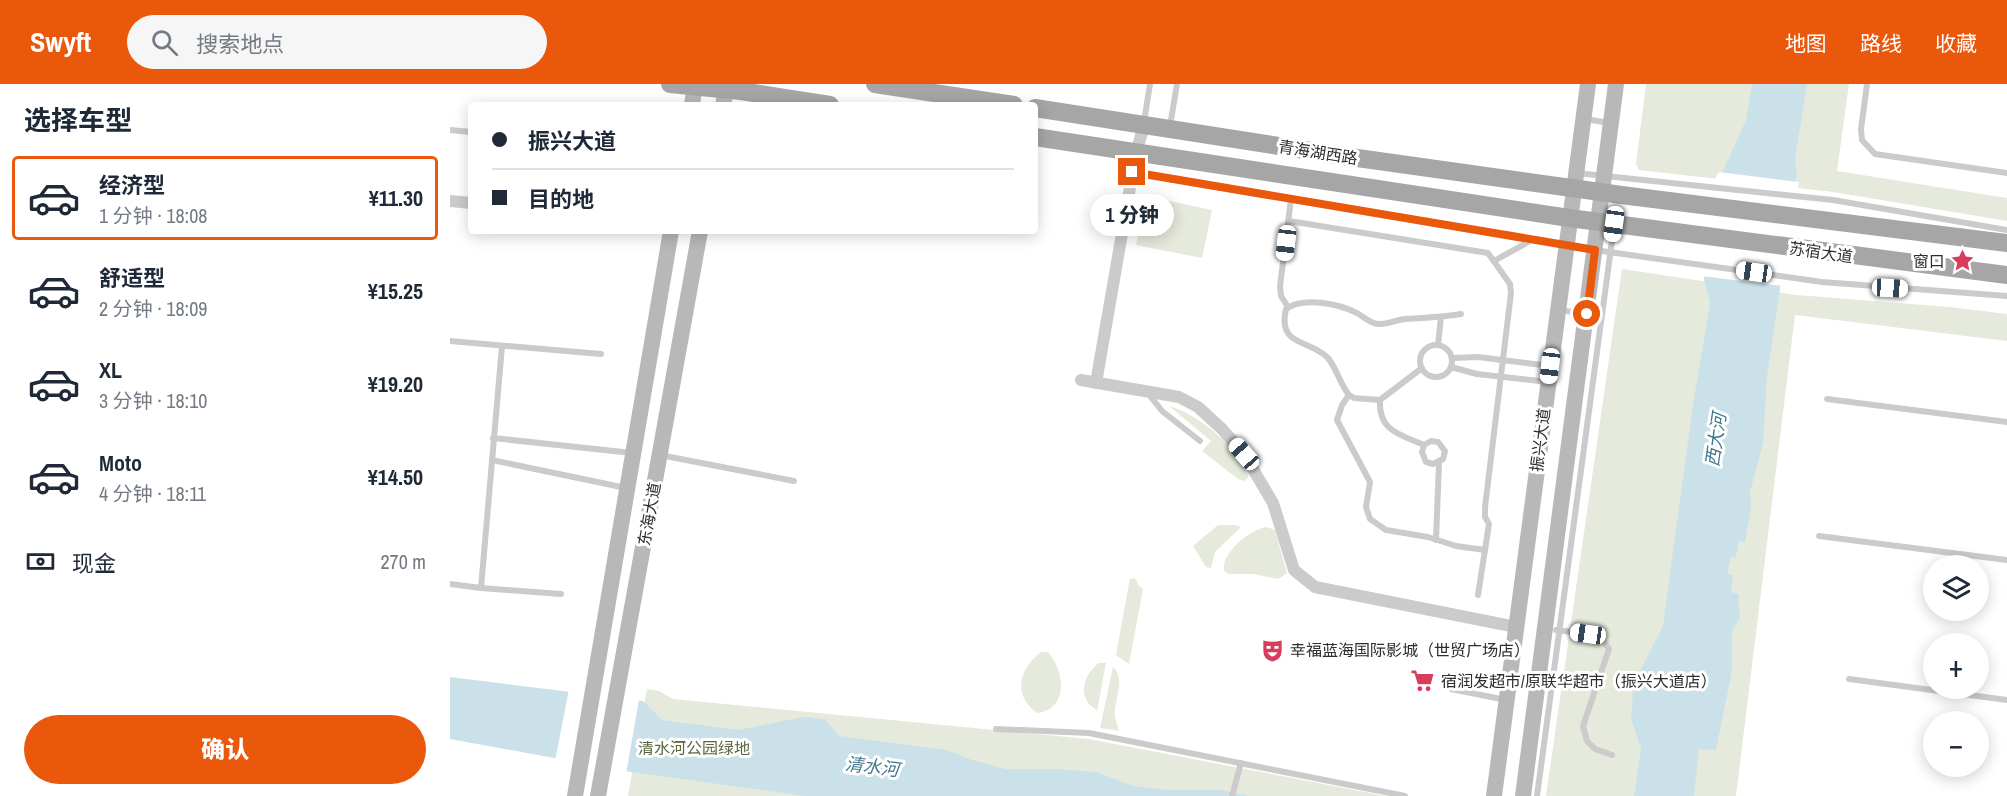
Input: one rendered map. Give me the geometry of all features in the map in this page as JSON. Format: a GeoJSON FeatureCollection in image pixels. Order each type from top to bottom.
{"type":"FeatureCollection","features":[{"type":"Feature","properties":{"kind":"main road"},"geometry":{"type":"LineString","coordinates":[[670,84],[695,85],[725,93],[804,102]]}},
{"type":"Feature","properties":{"kind":"main road"},"geometry":{"type":"LineString","coordinates":[[875,84],[945,89],[1001,102]]}},
{"type":"Feature","properties":{"kind":"main road","name":"振兴大道"},"geometry":{"type":"LineString","coordinates":[[1494,796],[1588,84]]}},
{"type":"Feature","properties":{"kind":"main road","name":"振兴大道"},"geometry":{"type":"LineString","coordinates":[[1523,796],[1552,629],[1587,314],[1612,224],[1603,184],[1616,84]]}},
{"type":"Feature","properties":{"kind":"main road"},"geometry":{"type":"LineString","coordinates":[[692,102],[695,85]]}},
{"type":"Feature","properties":{"kind":"main road","name":"青海湖西路"},"geometry":{"type":"LineString","coordinates":[[1038,108],[1343,156],[1603,184]]}},
{"type":"Feature","properties":{"kind":"main road","name":"青海湖西路"},"geometry":{"type":"LineString","coordinates":[[1038,137],[1612,224]]}},
{"type":"Feature","properties":{"kind":"main road","name":"苏宿大道"},"geometry":{"type":"LineString","coordinates":[[1603,184],[1629,196],[2007,243]]}},
{"type":"Feature","properties":{"kind":"main road","name":"苏宿大道"},"geometry":{"type":"LineString","coordinates":[[1612,224],[2007,275]]}},
{"type":"Feature","properties":{"kind":"main road","name":"东海大道"},"geometry":{"type":"LineString","coordinates":[[575,796],[670,234]]}},
{"type":"Feature","properties":{"kind":"main road","name":"东海大道"},"geometry":{"type":"LineString","coordinates":[[598,796],[699,234]]}},
{"type":"Feature","properties":{"kind":"street"},"geometry":{"type":"LineString","coordinates":[[1096,383],[1132,172],[1144,125]]}},
{"type":"Feature","properties":{"kind":"street"},"geometry":{"type":"LineString","coordinates":[[450,201],[468,203]]}},
{"type":"Feature","properties":{"kind":"street"},"geometry":{"type":"LineString","coordinates":[[1081,380],[1179,397],[1198,407],[1244,454],[1273,503],[1294,570],[1316,587],[1516,627]]}},
{"type":"Feature","properties":{"kind":"lane"},"geometry":{"type":"LineString","coordinates":[[1144,125],[1150,84]]}},
{"type":"Feature","properties":{"kind":"lane"},"geometry":{"type":"LineString","coordinates":[[1170,129],[1177,84]]}},
{"type":"Feature","properties":{"kind":"lane"},"geometry":{"type":"LineString","coordinates":[[1867,84],[1861,129],[1862,140],[1875,154],[2007,173]]}},
{"type":"Feature","properties":{"kind":"lane"},"geometry":{"type":"LineString","coordinates":[[1584,119],[1611,123]]}},
{"type":"Feature","properties":{"kind":"lane"},"geometry":{"type":"LineString","coordinates":[[450,130],[468,132]]}},
{"type":"Feature","properties":{"kind":"lane"},"geometry":{"type":"LineString","coordinates":[[1132,172],[1566,246],[1822,282],[2007,296]]}},
{"type":"Feature","properties":{"kind":"lane"},"geometry":{"type":"LineString","coordinates":[[1603,184],[1693,185],[1833,200],[2007,230]]}},
{"type":"Feature","properties":{"kind":"lane"},"geometry":{"type":"LineString","coordinates":[[1288,307],[1281,296],[1280,286],[1292,200]]}},
{"type":"Feature","properties":{"kind":"lane"},"geometry":{"type":"LineString","coordinates":[[1288,221],[1478,250],[1488,253],[1510,284],[1511,293],[1485,507],[1485,517],[1489,524],[1478,595]]}},
{"type":"Feature","properties":{"kind":"lane"},"geometry":{"type":"LineString","coordinates":[[1494,261],[1531,241]]}},
{"type":"Feature","properties":{"kind":"lane"},"geometry":{"type":"LineString","coordinates":[[1537,796],[1552,629],[1603,251]]}},
{"type":"Feature","properties":{"kind":"lane"},"geometry":{"type":"LineString","coordinates":[[1288,307],[1323,303],[1356,312],[1378,324],[1461,314]]}},
{"type":"Feature","properties":{"kind":"lane"},"geometry":{"type":"LineString","coordinates":[[1288,307],[1285,315],[1287,334],[1316,349],[1329,359],[1343,387],[1354,398],[1380,400],[1422,368]]}},
{"type":"Feature","properties":{"kind":"lane"},"geometry":{"type":"LineString","coordinates":[[1557,310],[1587,314]]}},
{"type":"Feature","properties":{"kind":"lane"},"geometry":{"type":"LineString","coordinates":[[1437,345],[1441,317]]}},
{"type":"Feature","properties":{"kind":"lane"},"geometry":{"type":"LineString","coordinates":[[450,341],[601,354]]}},
{"type":"Feature","properties":{"kind":"lane"},"geometry":{"type":"LineString","coordinates":[[1432,345],[1447,349],[1452,358],[1451,367],[1444,375],[1439,376],[1428,375],[1420,361],[1423,351],[1432,345]]}},
{"type":"Feature","properties":{"kind":"lane"},"geometry":{"type":"LineString","coordinates":[[481,588],[502,346]]}},
{"type":"Feature","properties":{"kind":"lane"},"geometry":{"type":"LineString","coordinates":[[1452,358],[1478,357],[1503,360],[1549,374]]}},
{"type":"Feature","properties":{"kind":"lane"},"geometry":{"type":"LineString","coordinates":[[1451,367],[1501,377],[1549,374]]}},
{"type":"Feature","properties":{"kind":"lane"},"geometry":{"type":"LineString","coordinates":[[1147,391],[1162,411],[1200,441]]}},
{"type":"Feature","properties":{"kind":"lane"},"geometry":{"type":"LineString","coordinates":[[1349,395],[1342,405],[1337,420],[1370,482],[1366,507],[1370,519],[1386,530],[1485,550]]}},
{"type":"Feature","properties":{"kind":"lane"},"geometry":{"type":"LineString","coordinates":[[1827,399],[2007,422]]}},
{"type":"Feature","properties":{"kind":"lane"},"geometry":{"type":"LineString","coordinates":[[1380,400],[1384,423],[1388,429],[1424,445]]}},
{"type":"Feature","properties":{"kind":"lane"},"geometry":{"type":"LineString","coordinates":[[493,438],[633,453]]}},
{"type":"Feature","properties":{"kind":"lane"},"geometry":{"type":"LineString","coordinates":[[1436,540],[1439,463],[1445,451],[1442,444],[1431,441],[1424,445],[1422,452],[1424,459],[1429,464],[1439,463]]}},
{"type":"Feature","properties":{"kind":"lane"},"geometry":{"type":"LineString","coordinates":[[660,455],[794,481]]}},
{"type":"Feature","properties":{"kind":"lane"},"geometry":{"type":"LineString","coordinates":[[492,460],[627,488]]}},
{"type":"Feature","properties":{"kind":"lane"},"geometry":{"type":"LineString","coordinates":[[1819,536],[2007,560]]}},
{"type":"Feature","properties":{"kind":"lane"},"geometry":{"type":"LineString","coordinates":[[450,584],[561,594]]}},
{"type":"Feature","properties":{"kind":"lane"},"geometry":{"type":"LineString","coordinates":[[1552,629],[1601,638],[1609,649],[1583,726],[1587,741],[1595,749],[1612,755]]}},
{"type":"Feature","properties":{"kind":"lane"},"geometry":{"type":"LineString","coordinates":[[1849,679],[2007,700]]}},
{"type":"Feature","properties":{"kind":"lane"},"geometry":{"type":"LineString","coordinates":[[1450,690],[1506,700]]}},
{"type":"Feature","properties":{"kind":"lane"},"geometry":{"type":"LineString","coordinates":[[996,729],[1089,733],[1405,796]]}},
{"type":"Feature","properties":{"kind":"lane"},"geometry":{"type":"LineString","coordinates":[[1232,796],[1240,763]]}},
{"type":"Feature","properties":{"kind":"green space"},"geometry":{"type":"Polygon","coordinates":[[[1646,84],[1849,84],[1837,171],[2007,198],[2007,221],[1833,192],[1639,170],[1636,164],[1646,84]]]}},
{"type":"Feature","properties":{"kind":"green space"},"geometry":{"type":"Polygon","coordinates":[[[1146,196],[1212,210],[1202,258],[1136,245],[1146,196]]]}},
{"type":"Feature","properties":{"kind":"green space"},"geometry":{"type":"Polygon","coordinates":[[[1622,269],[1797,295],[1950,307],[2007,314],[2007,341],[1795,315],[1736,796],[1546,796],[1622,269]]]}},
{"type":"Feature","properties":{"kind":"green space"},"geometry":{"type":"Polygon","coordinates":[[[1169,406],[1192,416],[1216,433],[1244,465],[1249,476],[1245,481],[1238,479],[1202,451],[1211,441],[1169,406]]]}},
{"type":"Feature","properties":{"kind":"green space"},"geometry":{"type":"Polygon","coordinates":[[[1218,525],[1241,527],[1215,552],[1211,568],[1206,567],[1193,546],[1218,525]]]}},
{"type":"Feature","properties":{"kind":"green space"},"geometry":{"type":"Polygon","coordinates":[[[1267,527],[1275,530],[1287,573],[1278,579],[1254,574],[1228,574],[1224,571],[1227,557],[1238,543],[1253,532],[1267,527]]]}},
{"type":"Feature","properties":{"kind":"green space"},"geometry":{"type":"Polygon","coordinates":[[[1130,578],[1136,579],[1143,589],[1129,664],[1116,655],[1130,578]]]}},
{"type":"Feature","properties":{"kind":"green space"},"geometry":{"type":"Polygon","coordinates":[[[1041,652],[1048,652],[1054,660],[1061,689],[1055,705],[1037,713],[1024,698],[1021,682],[1028,666],[1041,652]]]}},
{"type":"Feature","properties":{"kind":"green space"},"geometry":{"type":"Polygon","coordinates":[[[1099,663],[1106,663],[1097,711],[1085,696],[1084,685],[1091,670],[1099,663]]]}},
{"type":"Feature","properties":{"kind":"green space"},"geometry":{"type":"Polygon","coordinates":[[[1113,667],[1119,678],[1115,717],[1119,731],[1100,728],[1113,667]]]}},
{"type":"Feature","properties":{"kind":"green space","name":"清水河公园绿地"},"geometry":{"type":"Polygon","coordinates":[[[647,689],[659,691],[673,699],[1089,739],[1386,796],[628,796],[647,689]]]}},
{"type":"Feature","properties":{"kind":"water","name":"西大河"},"geometry":{"type":"Polygon","coordinates":[[[1752,84],[1807,84],[1795,159],[1797,173],[1767,377],[1763,443],[1750,492],[1751,508],[1745,542],[1739,541],[1736,557],[1731,557],[1727,574],[1733,575],[1731,592],[1739,594],[1740,617],[1732,632],[1732,671],[1716,750],[1699,749],[1694,796],[1634,796],[1641,748],[1631,719],[1633,692],[1642,667],[1663,626],[1693,404],[1710,303],[1704,280],[1717,181],[1746,120],[1752,84]]]}},
{"type":"Feature","properties":{"kind":"water","name":"清水河"},"geometry":{"type":"Polygon","coordinates":[[[450,677],[643,701],[662,720],[739,730],[803,717],[825,719],[839,736],[947,750],[972,760],[1006,769],[1097,772],[1133,786],[1169,790],[1220,790],[1250,796],[805,796],[631,772],[450,739],[450,677]]]}},
{"type":"Feature","properties":{"kind":"pier"},"geometry":{"type":"Polygon","coordinates":[[[1719,172],[1799,182],[1783,286],[1702,276],[1714,180],[1719,172]]]}},
{"type":"Feature","properties":{"kind":"pier"},"geometry":{"type":"Polygon","coordinates":[[[569,689],[639,700],[626,774],[555,761],[569,689]]]}},
{"type":"Feature","properties":{"kind":"place","name":"窗口"},"geometry":{"type":"Point","coordinates":[1963,261]}},
{"type":"Feature","properties":{"kind":"place","name":"幸福蓝海国际影城（世贸广场店）"},"geometry":{"type":"Point","coordinates":[1272,650]}},
{"type":"Feature","properties":{"kind":"place","name":"宿润发超市/原联华超市（振兴大道店）"},"geometry":{"type":"Point","coordinates":[1423,681]}},
{"type":"Feature","properties":{"kind":"route"},"geometry":{"type":"LineString","coordinates":[[1132,172],[1595,250],[1587,314]]}}]}
